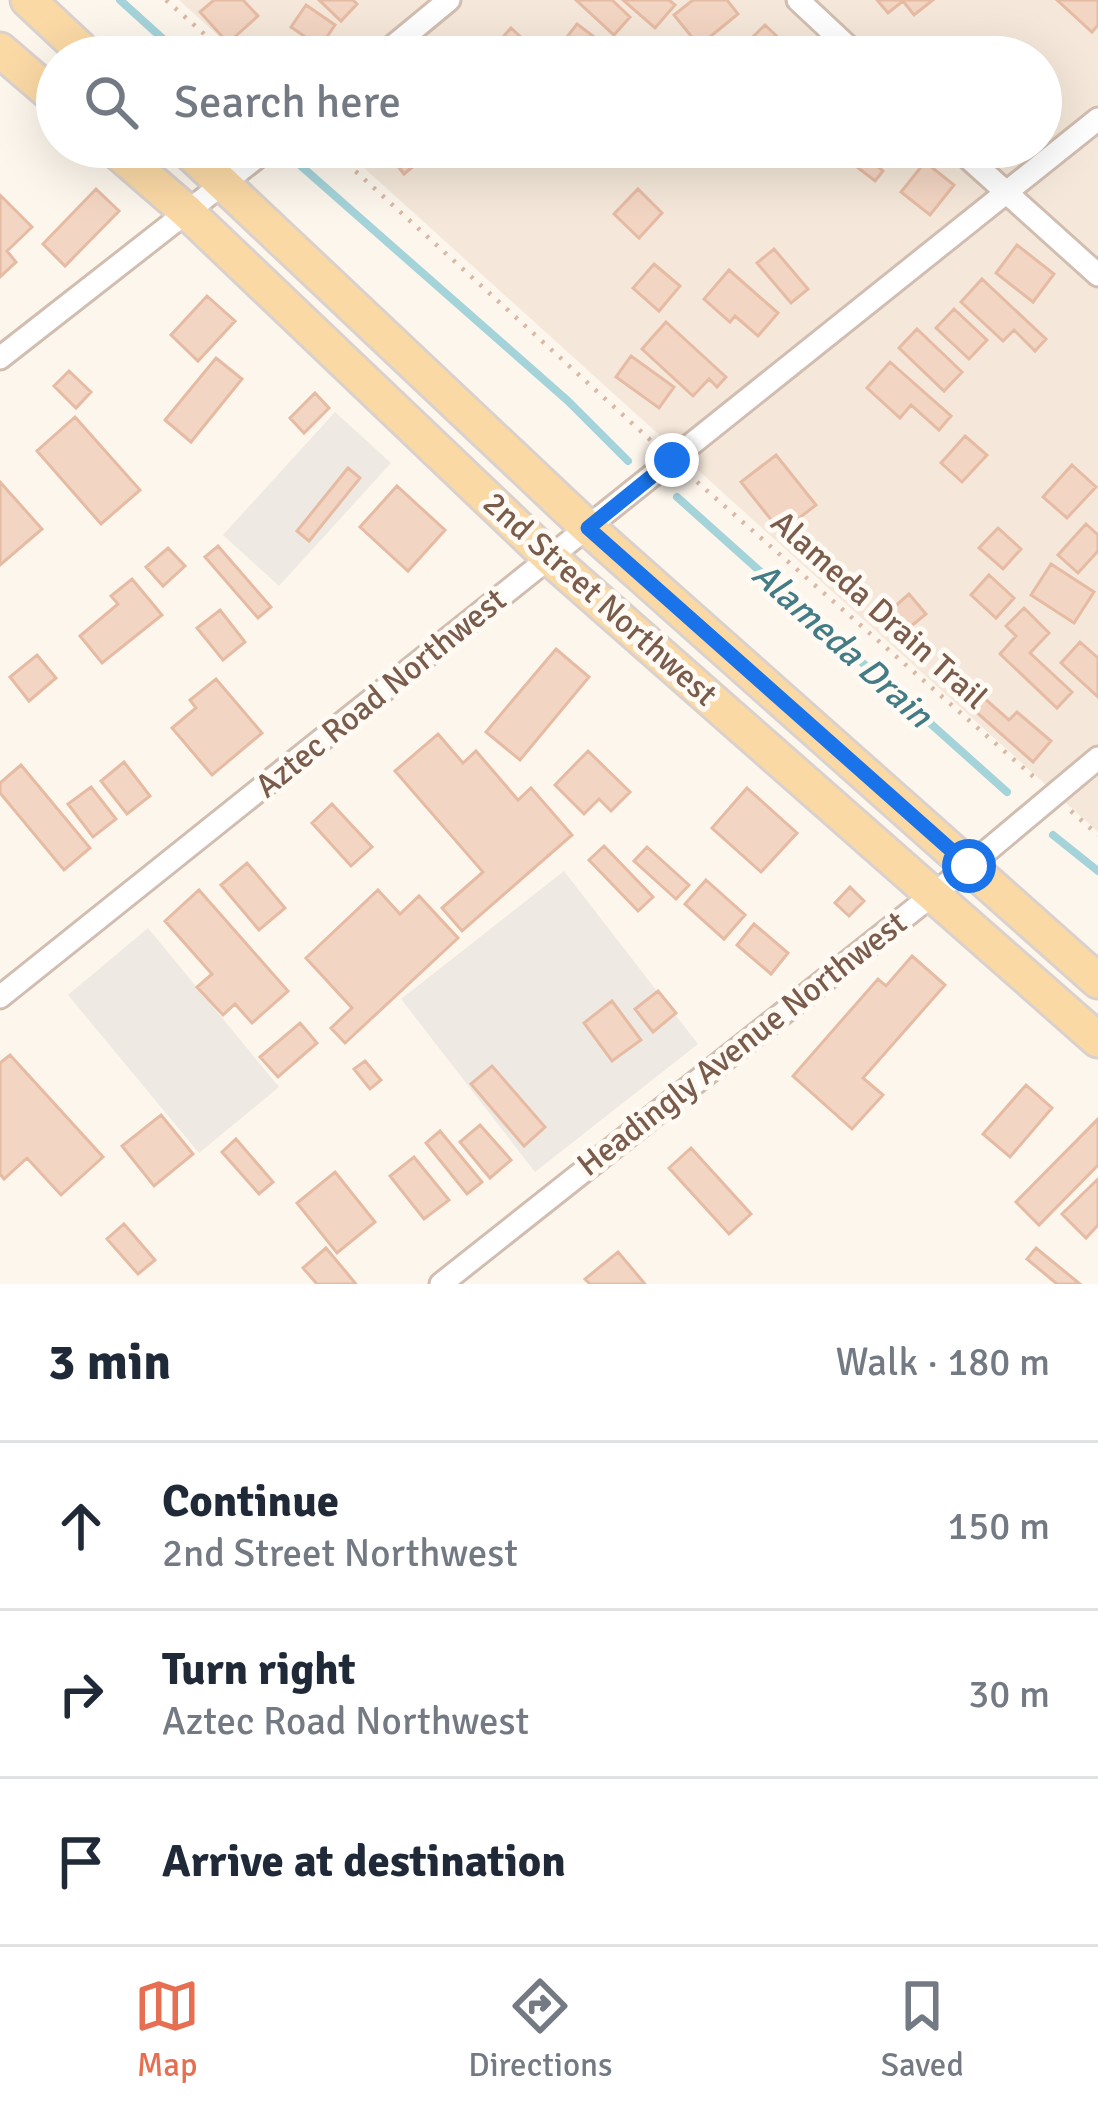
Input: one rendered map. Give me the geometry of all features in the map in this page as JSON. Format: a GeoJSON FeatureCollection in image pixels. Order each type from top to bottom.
{"type":"FeatureCollection","features":[{"type":"Feature","properties":{"kind":"main road"},"geometry":{"type":"LineString","coordinates":[[28,0],[66,36]]}},
{"type":"Feature","properties":{"kind":"main road"},"geometry":{"type":"LineString","coordinates":[[0,50],[36,81]]}},
{"type":"Feature","properties":{"kind":"main road","name":"2nd Street Northwest"},"geometry":{"type":"LineString","coordinates":[[136,168],[550,558],[1098,1040]]}},
{"type":"Feature","properties":{"kind":"main road","name":"2nd Street Northwest"},"geometry":{"type":"LineString","coordinates":[[206,168],[588,528],[1098,981]]}},
{"type":"Feature","properties":{"kind":"street"},"geometry":{"type":"LineString","coordinates":[[405,36],[449,0]]}},
{"type":"Feature","properties":{"kind":"street"},"geometry":{"type":"LineString","coordinates":[[798,0],[837,36]]}},
{"type":"Feature","properties":{"kind":"street","name":"Aztec Road Northwest"},"geometry":{"type":"LineString","coordinates":[[1062,147],[1098,118]]}},
{"type":"Feature","properties":{"kind":"street"},"geometry":{"type":"LineString","coordinates":[[0,358],[243,168]]}},
{"type":"Feature","properties":{"kind":"street"},"geometry":{"type":"LineString","coordinates":[[979,168],[1098,275]]}},
{"type":"Feature","properties":{"kind":"street","name":"Aztec Road Northwest"},"geometry":{"type":"LineString","coordinates":[[0,997],[1037,168]]}},
{"type":"Feature","properties":{"kind":"street","name":"Headingly Avenue Northwest"},"geometry":{"type":"LineString","coordinates":[[440,1284],[969,866],[1098,758]]}},
{"type":"Feature","properties":{"kind":"path"},"geometry":{"type":"LineString","coordinates":[[166,0],[206,36]]}},
{"type":"Feature","properties":{"kind":"path"},"geometry":{"type":"LineString","coordinates":[[352,168],[658,447]]}},
{"type":"Feature","properties":{"kind":"path","name":"Alameda Drain Trail"},"geometry":{"type":"LineString","coordinates":[[688,473],[1039,781]]}},
{"type":"Feature","properties":{"kind":"path"},"geometry":{"type":"LineString","coordinates":[[1067,808],[1098,835]]}},
{"type":"Feature","properties":{"kind":"shaded area"},"geometry":{"type":"Polygon","coordinates":[[[179,0],[1098,0],[1098,832],[364,168],[1062,168],[1062,36],[219,36],[179,0]]]}},
{"type":"Feature","properties":{"kind":"shaded area"},"geometry":{"type":"Polygon","coordinates":[[[335,412],[391,463],[279,586],[223,535],[335,412]]]}},
{"type":"Feature","properties":{"kind":"shaded area"},"geometry":{"type":"Polygon","coordinates":[[[564,871],[698,1044],[535,1172],[401,999],[564,871]]]}},
{"type":"Feature","properties":{"kind":"shaded area"},"geometry":{"type":"Polygon","coordinates":[[[148,928],[279,1087],[199,1153],[68,995],[148,928]]]}},
{"type":"Feature","properties":{"kind":"building"},"geometry":{"type":"Polygon","coordinates":[[[214,0],[243,0],[258,16],[236,36],[222,36],[200,12],[214,0]]]}},
{"type":"Feature","properties":{"kind":"building"},"geometry":{"type":"Polygon","coordinates":[[[319,0],[353,0],[357,4],[341,21],[319,0]]]}},
{"type":"Feature","properties":{"kind":"building"},"geometry":{"type":"Polygon","coordinates":[[[576,0],[612,0],[630,17],[614,35],[576,0]]]}},
{"type":"Feature","properties":{"kind":"building"},"geometry":{"type":"Polygon","coordinates":[[[623,0],[669,0],[675,5],[655,28],[623,0]]]}},
{"type":"Feature","properties":{"kind":"building"},"geometry":{"type":"Polygon","coordinates":[[[693,0],[727,0],[738,14],[711,36],[691,36],[674,15],[693,0]]]}},
{"type":"Feature","properties":{"kind":"building"},"geometry":{"type":"Polygon","coordinates":[[[877,0],[933,0],[914,15],[903,1],[888,13],[877,0]]]}},
{"type":"Feature","properties":{"kind":"building"},"geometry":{"type":"Polygon","coordinates":[[[1057,0],[1098,0],[1098,25],[1092,32],[1057,0]]]}},
{"type":"Feature","properties":{"kind":"building"},"geometry":{"type":"Polygon","coordinates":[[[306,5],[335,25],[328,36],[304,36],[291,27],[306,5]]]}},
{"type":"Feature","properties":{"kind":"building"},"geometry":{"type":"Polygon","coordinates":[[[577,24],[593,36],[568,36],[577,24]]]}},
{"type":"Feature","properties":{"kind":"building"},"geometry":{"type":"Polygon","coordinates":[[[765,25],[777,36],[754,36],[765,25]]]}},
{"type":"Feature","properties":{"kind":"building"},"geometry":{"type":"Polygon","coordinates":[[[858,168],[880,168],[883,171],[875,181],[858,168]]]}},
{"type":"Feature","properties":{"kind":"building"},"geometry":{"type":"Polygon","coordinates":[[[920,168],[933,168],[954,185],[930,215],[901,192],[920,168]]]}},
{"type":"Feature","properties":{"kind":"building"},"geometry":{"type":"Polygon","coordinates":[[[96,189],[119,211],[65,266],[43,244],[96,189]]]}},
{"type":"Feature","properties":{"kind":"building"},"geometry":{"type":"Polygon","coordinates":[[[638,189],[662,213],[639,238],[614,214],[638,189]]]}},
{"type":"Feature","properties":{"kind":"building"},"geometry":{"type":"Polygon","coordinates":[[[0,195],[32,227],[7,251],[16,262],[0,277],[0,195]]]}},
{"type":"Feature","properties":{"kind":"building"},"geometry":{"type":"Polygon","coordinates":[[[1017,245],[1054,274],[1033,302],[996,273],[1017,245]]]}},
{"type":"Feature","properties":{"kind":"building"},"geometry":{"type":"Polygon","coordinates":[[[774,249],[808,289],[791,303],[757,263],[774,249]]]}},
{"type":"Feature","properties":{"kind":"building"},"geometry":{"type":"Polygon","coordinates":[[[654,264],[680,286],[659,311],[633,288],[654,264]]]}},
{"type":"Feature","properties":{"kind":"building"},"geometry":{"type":"Polygon","coordinates":[[[729,270],[778,313],[758,336],[735,316],[730,322],[704,299],[729,270]]]}},
{"type":"Feature","properties":{"kind":"building"},"geometry":{"type":"Polygon","coordinates":[[[982,279],[1046,339],[1035,351],[1014,330],[1003,341],[961,302],[982,279]]]}},
{"type":"Feature","properties":{"kind":"building"},"geometry":{"type":"Polygon","coordinates":[[[207,296],[235,321],[198,361],[171,335],[207,296]]]}},
{"type":"Feature","properties":{"kind":"building"},"geometry":{"type":"Polygon","coordinates":[[[954,309],[987,340],[969,359],[936,328],[954,309]]]}},
{"type":"Feature","properties":{"kind":"building"},"geometry":{"type":"Polygon","coordinates":[[[666,322],[726,377],[717,387],[709,379],[693,396],[642,349],[666,322]]]}},
{"type":"Feature","properties":{"kind":"building"},"geometry":{"type":"Polygon","coordinates":[[[917,329],[962,372],[944,391],[899,348],[917,329]]]}},
{"type":"Feature","properties":{"kind":"building"},"geometry":{"type":"Polygon","coordinates":[[[631,356],[674,387],[659,408],[616,377],[631,356]]]}},
{"type":"Feature","properties":{"kind":"building"},"geometry":{"type":"Polygon","coordinates":[[[216,358],[242,379],[191,442],[165,420],[216,358]]]}},
{"type":"Feature","properties":{"kind":"building"},"geometry":{"type":"Polygon","coordinates":[[[890,362],[951,416],[939,430],[911,405],[900,418],[867,388],[890,362]]]}},
{"type":"Feature","properties":{"kind":"building"},"geometry":{"type":"Polygon","coordinates":[[[69,371],[91,392],[76,408],[54,386],[69,371]]]}},
{"type":"Feature","properties":{"kind":"building"},"geometry":{"type":"Polygon","coordinates":[[[315,393],[329,408],[304,433],[290,418],[315,393]]]}},
{"type":"Feature","properties":{"kind":"building"},"geometry":{"type":"Polygon","coordinates":[[[75,417],[140,490],[101,524],[37,451],[75,417]]]}},
{"type":"Feature","properties":{"kind":"building"},"geometry":{"type":"Polygon","coordinates":[[[965,436],[987,455],[962,482],[941,463],[965,436]]]}},
{"type":"Feature","properties":{"kind":"building"},"geometry":{"type":"Polygon","coordinates":[[[776,455],[816,505],[781,532],[741,482],[776,455]]]}},
{"type":"Feature","properties":{"kind":"building"},"geometry":{"type":"Polygon","coordinates":[[[1072,465],[1096,487],[1067,518],[1043,497],[1072,465]]]}},
{"type":"Feature","properties":{"kind":"building"},"geometry":{"type":"Polygon","coordinates":[[[348,468],[360,478],[309,541],[297,531],[348,468]]]}},
{"type":"Feature","properties":{"kind":"building"},"geometry":{"type":"Polygon","coordinates":[[[0,482],[42,529],[0,565],[0,482]]]}},
{"type":"Feature","properties":{"kind":"building"},"geometry":{"type":"Polygon","coordinates":[[[397,486],[445,530],[408,571],[360,527],[397,486]]]}},
{"type":"Feature","properties":{"kind":"building"},"geometry":{"type":"Polygon","coordinates":[[[1086,524],[1098,535],[1098,551],[1078,573],[1058,555],[1086,524]]]}},
{"type":"Feature","properties":{"kind":"building"},"geometry":{"type":"Polygon","coordinates":[[[998,528],[1021,549],[1003,569],[979,548],[998,528]]]}},
{"type":"Feature","properties":{"kind":"building"},"geometry":{"type":"Polygon","coordinates":[[[218,546],[271,607],[258,618],[205,557],[218,546]]]}},
{"type":"Feature","properties":{"kind":"building"},"geometry":{"type":"Polygon","coordinates":[[[168,548],[185,566],[163,586],[146,567],[168,548]]]}},
{"type":"Feature","properties":{"kind":"building"},"geometry":{"type":"Polygon","coordinates":[[[1051,564],[1094,592],[1074,623],[1031,595],[1051,564]]]}},
{"type":"Feature","properties":{"kind":"building"},"geometry":{"type":"Polygon","coordinates":[[[989,575],[1014,598],[996,618],[971,595],[989,575]]]}},
{"type":"Feature","properties":{"kind":"building"},"geometry":{"type":"Polygon","coordinates":[[[132,579],[162,615],[102,663],[80,636],[118,604],[111,596],[132,579]]]}},
{"type":"Feature","properties":{"kind":"building"},"geometry":{"type":"Polygon","coordinates":[[[909,594],[926,614],[894,640],[878,621],[909,594]]]}},
{"type":"Feature","properties":{"kind":"building"},"geometry":{"type":"Polygon","coordinates":[[[1024,608],[1049,633],[1030,653],[1072,692],[1057,708],[1000,654],[1016,636],[1006,626],[1024,608]]]}},
{"type":"Feature","properties":{"kind":"building"},"geometry":{"type":"Polygon","coordinates":[[[220,610],[245,642],[223,660],[197,628],[220,610]]]}},
{"type":"Feature","properties":{"kind":"building"},"geometry":{"type":"Polygon","coordinates":[[[1080,642],[1098,658],[1098,697],[1061,663],[1080,642]]]}},
{"type":"Feature","properties":{"kind":"building"},"geometry":{"type":"Polygon","coordinates":[[[556,649],[589,677],[520,760],[486,732],[556,649]]]}},
{"type":"Feature","properties":{"kind":"building"},"geometry":{"type":"Polygon","coordinates":[[[37,655],[56,678],[29,701],[10,677],[37,655]]]}},
{"type":"Feature","properties":{"kind":"building"},"geometry":{"type":"Polygon","coordinates":[[[216,679],[262,733],[212,775],[172,728],[196,708],[190,700],[216,679]]]}},
{"type":"Feature","properties":{"kind":"building"},"geometry":{"type":"Polygon","coordinates":[[[968,684],[1009,720],[1017,712],[1051,741],[1033,762],[958,696],[968,684]]]}},
{"type":"Feature","properties":{"kind":"building"},"geometry":{"type":"Polygon","coordinates":[[[438,734],[463,763],[476,751],[518,800],[531,788],[572,835],[462,931],[442,908],[483,872],[395,771],[438,734]]]}},
{"type":"Feature","properties":{"kind":"building"},"geometry":{"type":"Polygon","coordinates":[[[588,751],[630,792],[611,811],[599,799],[584,814],[555,785],[588,751]]]}},
{"type":"Feature","properties":{"kind":"building"},"geometry":{"type":"Polygon","coordinates":[[[124,762],[150,796],[127,814],[101,781],[124,762]]]}},
{"type":"Feature","properties":{"kind":"building"},"geometry":{"type":"Polygon","coordinates":[[[21,765],[90,848],[64,870],[0,793],[0,783],[21,765]]]}},
{"type":"Feature","properties":{"kind":"building"},"geometry":{"type":"Polygon","coordinates":[[[91,787],[116,819],[93,837],[68,804],[91,787]]]}},
{"type":"Feature","properties":{"kind":"building"},"geometry":{"type":"Polygon","coordinates":[[[747,788],[797,833],[761,872],[712,828],[747,788]]]}},
{"type":"Feature","properties":{"kind":"building"},"geometry":{"type":"Polygon","coordinates":[[[332,804],[372,847],[351,866],[312,823],[332,804]]]}},
{"type":"Feature","properties":{"kind":"building"},"geometry":{"type":"Polygon","coordinates":[[[604,846],[653,897],[638,911],[589,860],[604,846]]]}},
{"type":"Feature","properties":{"kind":"building"},"geometry":{"type":"Polygon","coordinates":[[[647,847],[689,885],[676,899],[634,861],[647,847]]]}},
{"type":"Feature","properties":{"kind":"building"},"geometry":{"type":"Polygon","coordinates":[[[247,863],[285,908],[259,930],[221,885],[247,863]]]}},
{"type":"Feature","properties":{"kind":"building"},"geometry":{"type":"Polygon","coordinates":[[[706,880],[745,915],[724,939],[685,904],[706,880]]]}},
{"type":"Feature","properties":{"kind":"building"},"geometry":{"type":"Polygon","coordinates":[[[850,887],[864,901],[849,916],[835,903],[850,887]]]}},
{"type":"Feature","properties":{"kind":"building"},"geometry":{"type":"Polygon","coordinates":[[[199,890],[288,991],[252,1023],[235,1004],[223,1015],[197,987],[212,974],[165,921],[199,890]]]}},
{"type":"Feature","properties":{"kind":"building"},"geometry":{"type":"Polygon","coordinates":[[[378,890],[400,914],[419,896],[458,938],[345,1043],[331,1028],[352,1008],[306,958],[378,890]]]}},
{"type":"Feature","properties":{"kind":"building"},"geometry":{"type":"Polygon","coordinates":[[[754,924],[788,953],[771,974],[737,945],[754,924]]]}},
{"type":"Feature","properties":{"kind":"building"},"geometry":{"type":"Polygon","coordinates":[[[912,956],[945,985],[863,1078],[883,1095],[852,1129],[793,1076],[878,979],[886,986],[912,956]]]}},
{"type":"Feature","properties":{"kind":"building"},"geometry":{"type":"Polygon","coordinates":[[[658,991],[676,1013],[653,1032],[635,1009],[658,991]]]}},
{"type":"Feature","properties":{"kind":"building"},"geometry":{"type":"Polygon","coordinates":[[[612,1001],[641,1040],[612,1061],[584,1023],[612,1001]]]}},
{"type":"Feature","properties":{"kind":"building"},"geometry":{"type":"Polygon","coordinates":[[[300,1023],[317,1043],[278,1077],[260,1057],[300,1023]]]}},
{"type":"Feature","properties":{"kind":"building"},"geometry":{"type":"Polygon","coordinates":[[[10,1055],[103,1157],[61,1195],[27,1158],[4,1179],[0,1174],[0,1063],[10,1055]]]}},
{"type":"Feature","properties":{"kind":"building"},"geometry":{"type":"Polygon","coordinates":[[[365,1061],[381,1080],[370,1089],[354,1069],[365,1061]]]}},
{"type":"Feature","properties":{"kind":"building"},"geometry":{"type":"Polygon","coordinates":[[[492,1066],[545,1127],[524,1146],[471,1084],[492,1066]]]}},
{"type":"Feature","properties":{"kind":"building"},"geometry":{"type":"Polygon","coordinates":[[[1026,1085],[1052,1108],[1010,1157],[983,1134],[1026,1085]]]}},
{"type":"Feature","properties":{"kind":"building"},"geometry":{"type":"Polygon","coordinates":[[[161,1115],[193,1154],[154,1186],[122,1146],[161,1115]]]}},
{"type":"Feature","properties":{"kind":"building"},"geometry":{"type":"Polygon","coordinates":[[[1098,1119],[1098,1165],[1039,1225],[1016,1202],[1098,1119]]]}},
{"type":"Feature","properties":{"kind":"building"},"geometry":{"type":"Polygon","coordinates":[[[480,1125],[511,1160],[490,1178],[460,1142],[480,1125]]]}},
{"type":"Feature","properties":{"kind":"building"},"geometry":{"type":"Polygon","coordinates":[[[440,1131],[482,1182],[467,1194],[426,1143],[440,1131]]]}},
{"type":"Feature","properties":{"kind":"building"},"geometry":{"type":"Polygon","coordinates":[[[236,1139],[273,1182],[259,1194],[222,1152],[236,1139]]]}},
{"type":"Feature","properties":{"kind":"building"},"geometry":{"type":"Polygon","coordinates":[[[691,1148],[751,1214],[729,1234],[669,1168],[691,1148]]]}},
{"type":"Feature","properties":{"kind":"building"},"geometry":{"type":"Polygon","coordinates":[[[414,1157],[449,1200],[424,1219],[390,1176],[414,1157]]]}},
{"type":"Feature","properties":{"kind":"building"},"geometry":{"type":"Polygon","coordinates":[[[335,1172],[375,1222],[337,1253],[297,1203],[335,1172]]]}},
{"type":"Feature","properties":{"kind":"building"},"geometry":{"type":"Polygon","coordinates":[[[1098,1179],[1098,1225],[1086,1238],[1062,1214],[1098,1179]]]}},
{"type":"Feature","properties":{"kind":"building"},"geometry":{"type":"Polygon","coordinates":[[[124,1224],[155,1260],[138,1274],[107,1239],[124,1224]]]}},
{"type":"Feature","properties":{"kind":"building"},"geometry":{"type":"Polygon","coordinates":[[[326,1248],[356,1284],[317,1284],[303,1268],[326,1248]]]}},
{"type":"Feature","properties":{"kind":"building"},"geometry":{"type":"Polygon","coordinates":[[[1036,1248],[1080,1284],[1057,1284],[1027,1259],[1036,1248]]]}},
{"type":"Feature","properties":{"kind":"building"},"geometry":{"type":"Polygon","coordinates":[[[618,1252],[645,1284],[590,1284],[585,1279],[618,1252]]]}},
{"type":"Feature","properties":{"kind":"waterway","name":"Alameda Drain"},"geometry":{"type":"LineString","coordinates":[[120,0],[160,36]]}},
{"type":"Feature","properties":{"kind":"waterway","name":"Alameda Drain"},"geometry":{"type":"LineString","coordinates":[[303,168],[568,401],[628,461]]}},
{"type":"Feature","properties":{"kind":"waterway","name":"Alameda Drain"},"geometry":{"type":"LineString","coordinates":[[677,497],[1007,792]]}},
{"type":"Feature","properties":{"kind":"waterway","name":"Alameda Drain"},"geometry":{"type":"LineString","coordinates":[[1053,835],[1098,871]]}},
{"type":"Feature","properties":{"kind":"route"},"geometry":{"type":"LineString","coordinates":[[672,460],[588,528],[969,866]]}}]}
